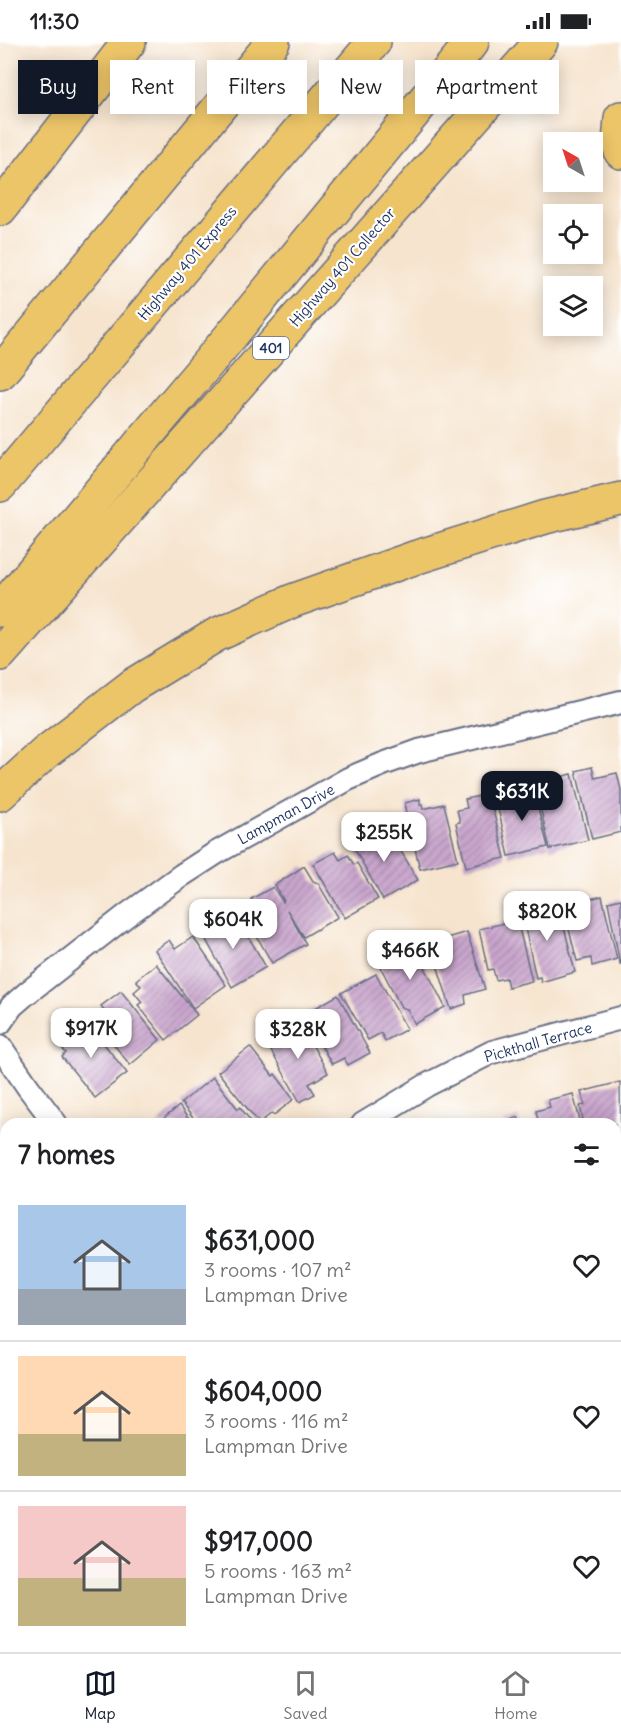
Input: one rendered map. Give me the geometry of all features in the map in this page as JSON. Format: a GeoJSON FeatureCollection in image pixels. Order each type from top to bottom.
{"type":"FeatureCollection","features":[{"type":"Feature","properties":{"kind":"highway"},"geometry":{"type":"LineString","coordinates":[[0,209],[129,42]]}},
{"type":"Feature","properties":{"kind":"highway"},"geometry":{"type":"LineString","coordinates":[[0,373],[273,42]]}},
{"type":"Feature","properties":{"kind":"highway","name":"Highway 401 Express"},"geometry":{"type":"LineString","coordinates":[[0,485],[374,42]]}},
{"type":"Feature","properties":{"kind":"highway"},"geometry":{"type":"LineString","coordinates":[[0,610],[229,338],[472,42]]}},
{"type":"Feature","properties":{"kind":"highway","name":"Highway 401 Collector"},"geometry":{"type":"LineString","coordinates":[[0,654],[542,42]]}},
{"type":"Feature","properties":{"kind":"highway"},"geometry":{"type":"LineString","coordinates":[[621,118],[619,143],[621,152]]}},
{"type":"Feature","properties":{"kind":"highway"},"geometry":{"type":"LineString","coordinates":[[0,794],[46,752],[132,686],[216,635],[292,601],[414,558],[545,517],[621,499]]}},
{"type":"Feature","properties":{"kind":"street","name":"Lampman Drive"},"geometry":{"type":"LineString","coordinates":[[0,1023],[12,1006],[27,993],[182,875],[348,780],[420,751],[621,702]]}},
{"type":"Feature","properties":{"kind":"street","name":"Pickthall Terrace"},"geometry":{"type":"LineString","coordinates":[[373,1118],[427,1085],[492,1052],[621,1018]]}},
{"type":"Feature","properties":{"kind":"street"},"geometry":{"type":"LineString","coordinates":[[0,1046],[51,1118]]}},
{"type":"Feature","properties":{"kind":"building"},"geometry":{"type":"Polygon","coordinates":[[[592,767],[595,778],[617,773],[621,790],[621,832],[592,839],[576,771],[592,767]]]}},
{"type":"Feature","properties":{"kind":"building"},"geometry":{"type":"Polygon","coordinates":[[[572,774],[588,840],[550,849],[535,785],[572,774]]]}},
{"type":"Feature","properties":{"kind":"building"},"geometry":{"type":"Polygon","coordinates":[[[532,785],[548,847],[509,856],[497,804],[510,801],[508,791],[532,785]]]}},
{"type":"Feature","properties":{"kind":"building"},"geometry":{"type":"Polygon","coordinates":[[[489,794],[505,858],[466,867],[456,823],[460,822],[457,810],[467,808],[465,799],[489,794]]]}},
{"type":"Feature","properties":{"kind":"building"},"geometry":{"type":"Polygon","coordinates":[[[420,799],[423,809],[444,804],[458,860],[420,869],[405,803],[420,799]]]}},
{"type":"Feature","properties":{"kind":"building"},"geometry":{"type":"Polygon","coordinates":[[[373,830],[377,838],[389,831],[418,880],[383,900],[351,842],[373,830]]]}},
{"type":"Feature","properties":{"kind":"building"},"geometry":{"type":"Polygon","coordinates":[[[335,852],[340,860],[348,855],[354,865],[357,863],[378,899],[345,918],[313,864],[335,852]]]}},
{"type":"Feature","properties":{"kind":"building"},"geometry":{"type":"Polygon","coordinates":[[[304,866],[313,881],[318,883],[338,917],[304,937],[287,910],[306,944],[272,963],[244,914],[256,907],[251,899],[273,887],[283,902],[275,885],[304,866]]]}},
{"type":"Feature","properties":{"kind":"building"},"geometry":{"type":"Polygon","coordinates":[[[602,896],[617,959],[592,966],[591,958],[577,961],[563,906],[602,896]]]}},
{"type":"Feature","properties":{"kind":"building"},"geometry":{"type":"Polygon","coordinates":[[[543,899],[547,917],[561,914],[575,972],[541,982],[540,977],[536,978],[520,905],[543,899]]]}},
{"type":"Feature","properties":{"kind":"building"},"geometry":{"type":"Polygon","coordinates":[[[621,899],[621,964],[620,964],[608,902],[621,899]]]}},
{"type":"Feature","properties":{"kind":"building"},"geometry":{"type":"Polygon","coordinates":[[[237,917],[266,967],[232,987],[199,927],[212,919],[219,928],[237,917]]]}},
{"type":"Feature","properties":{"kind":"building"},"geometry":{"type":"Polygon","coordinates":[[[517,920],[532,981],[508,987],[506,978],[496,980],[493,969],[488,970],[479,929],[517,920]]]}},
{"type":"Feature","properties":{"kind":"building"},"geometry":{"type":"Polygon","coordinates":[[[467,932],[485,989],[465,995],[466,1004],[451,1009],[430,943],[467,932]]]}},
{"type":"Feature","properties":{"kind":"building"},"geometry":{"type":"Polygon","coordinates":[[[193,937],[226,985],[193,1008],[155,950],[169,940],[175,949],[193,937]]]}},
{"type":"Feature","properties":{"kind":"building"},"geometry":{"type":"Polygon","coordinates":[[[410,938],[445,1007],[415,1024],[407,1009],[401,1007],[375,956],[410,938]]]}},
{"type":"Feature","properties":{"kind":"building"},"geometry":{"type":"Polygon","coordinates":[[[156,964],[197,1015],[166,1040],[138,1005],[142,1002],[134,992],[141,986],[136,980],[156,964]]]}},
{"type":"Feature","properties":{"kind":"building"},"geometry":{"type":"Polygon","coordinates":[[[376,974],[407,1029],[385,1041],[381,1033],[368,1040],[341,993],[376,974]]]}},
{"type":"Feature","properties":{"kind":"building"},"geometry":{"type":"Polygon","coordinates":[[[121,991],[160,1040],[130,1065],[104,1032],[107,1029],[100,1020],[107,1014],[101,1006],[121,991]]]}},
{"type":"Feature","properties":{"kind":"building"},"geometry":{"type":"Polygon","coordinates":[[[338,995],[370,1053],[348,1065],[344,1058],[332,1064],[303,1015],[338,995]]]}},
{"type":"Feature","properties":{"kind":"building"},"geometry":{"type":"Polygon","coordinates":[[[87,1018],[127,1073],[95,1098],[62,1057],[66,1053],[57,1043],[87,1018]]]}},
{"type":"Feature","properties":{"kind":"building"},"geometry":{"type":"Polygon","coordinates":[[[300,1023],[328,1073],[309,1084],[315,1094],[300,1102],[266,1042],[300,1023]]]}},
{"type":"Feature","properties":{"kind":"building"},"geometry":{"type":"Polygon","coordinates":[[[250,1047],[294,1099],[274,1115],[272,1113],[266,1118],[255,1118],[218,1072],[250,1047]]]}},
{"type":"Feature","properties":{"kind":"building"},"geometry":{"type":"Polygon","coordinates":[[[213,1077],[238,1109],[240,1107],[248,1118],[193,1118],[181,1103],[213,1077]]]}},
{"type":"Feature","properties":{"kind":"building"},"geometry":{"type":"Polygon","coordinates":[[[620,1082],[621,1118],[583,1118],[580,1106],[585,1105],[581,1092],[620,1082]]]}},
{"type":"Feature","properties":{"kind":"building"},"geometry":{"type":"Polygon","coordinates":[[[573,1094],[579,1118],[538,1118],[536,1111],[550,1107],[548,1100],[573,1094]]]}},
{"type":"Feature","properties":{"kind":"building"},"geometry":{"type":"Polygon","coordinates":[[[179,1106],[188,1118],[164,1118],[179,1106]]]}}]}
